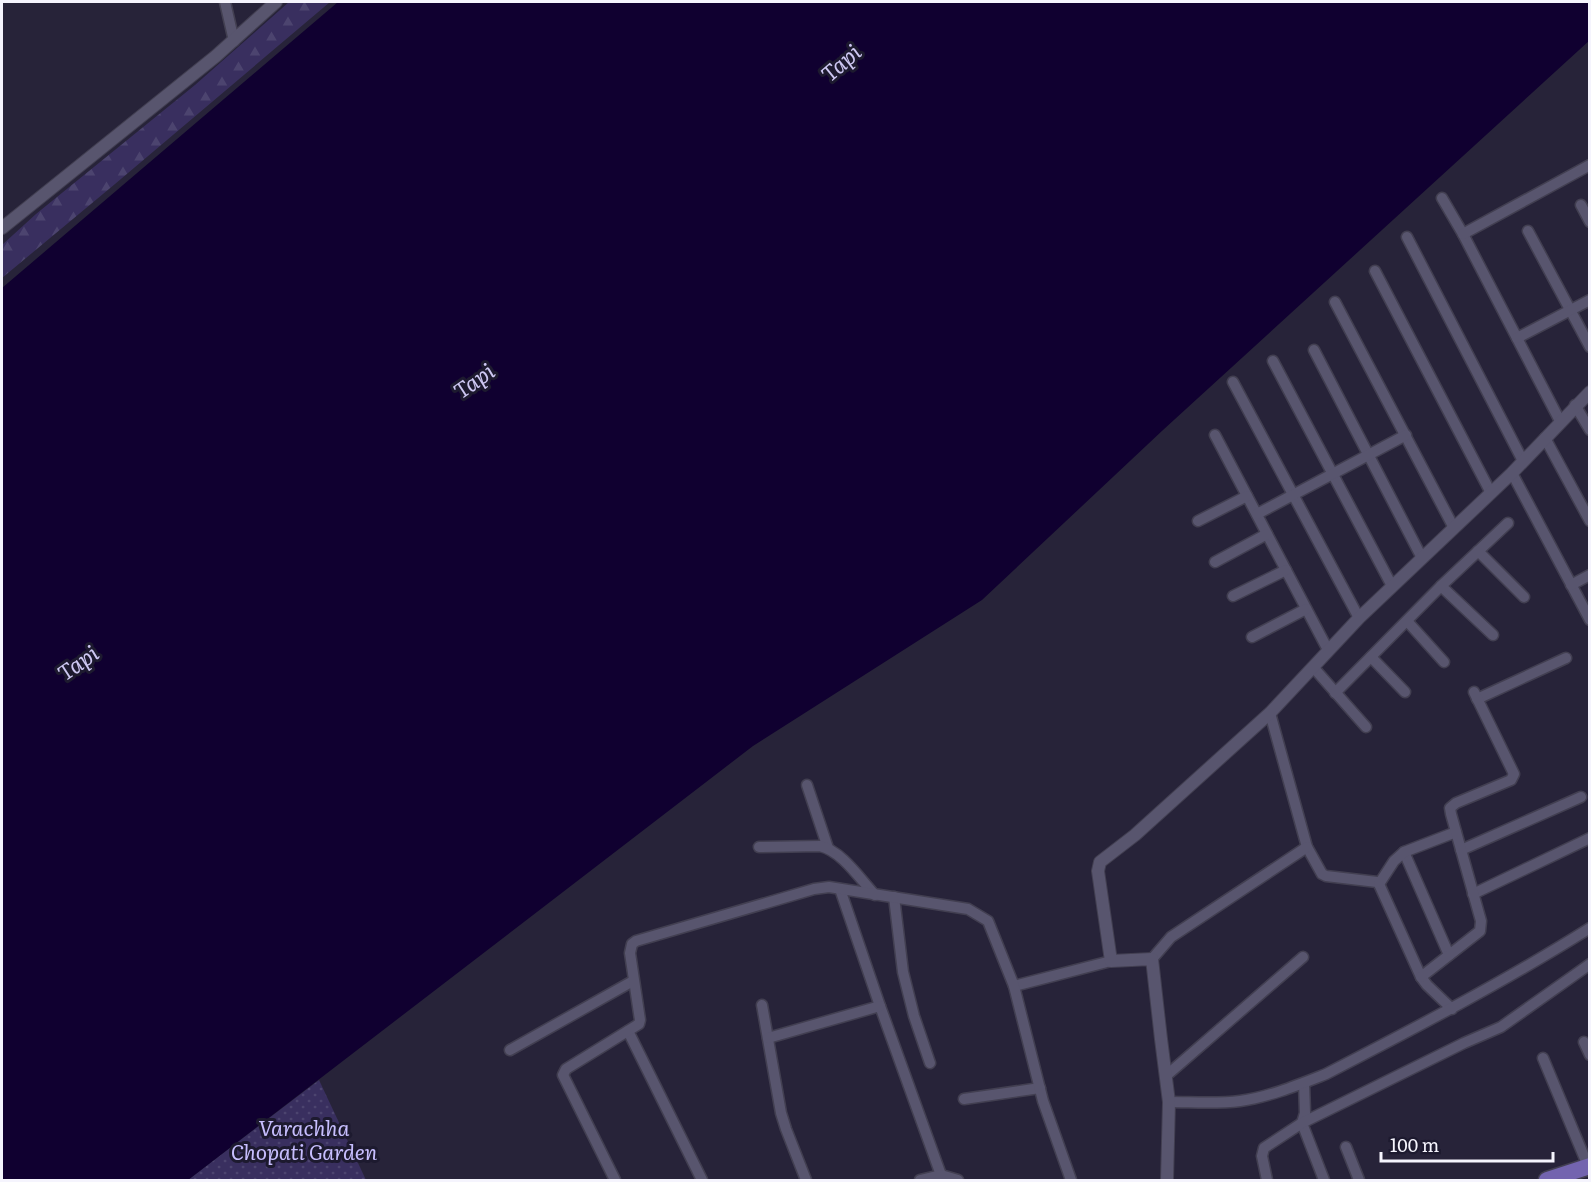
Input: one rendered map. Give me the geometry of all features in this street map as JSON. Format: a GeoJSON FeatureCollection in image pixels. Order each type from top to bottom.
{"type":"FeatureCollection","features":[{"type":"Feature","properties":{"kind":"main road"},"geometry":{"type":"LineString","coordinates":[[1547,1180],[1589,1166]]}},
{"type":"Feature","properties":{"kind":"street"},"geometry":{"type":"LineString","coordinates":[[225,2],[234,41]]}},
{"type":"Feature","properties":{"kind":"street"},"geometry":{"type":"LineString","coordinates":[[2,228],[234,41],[276,2]]}},
{"type":"Feature","properties":{"kind":"street"},"geometry":{"type":"LineString","coordinates":[[1463,234],[1590,165]]}},
{"type":"Feature","properties":{"kind":"street"},"geometry":{"type":"LineString","coordinates":[[1442,198],[1560,421]]}},
{"type":"Feature","properties":{"kind":"street"},"geometry":{"type":"LineString","coordinates":[[1581,204],[1590,222]]}},
{"type":"Feature","properties":{"kind":"street"},"geometry":{"type":"LineString","coordinates":[[1528,231],[1590,347]]}},
{"type":"Feature","properties":{"kind":"street"},"geometry":{"type":"LineString","coordinates":[[1407,237],[1523,461]]}},
{"type":"Feature","properties":{"kind":"street"},"geometry":{"type":"LineString","coordinates":[[1375,271],[1491,493]]}},
{"type":"Feature","properties":{"kind":"street"},"geometry":{"type":"LineString","coordinates":[[1517,338],[1590,300]]}},
{"type":"Feature","properties":{"kind":"street"},"geometry":{"type":"LineString","coordinates":[[1335,302],[1454,528]]}},
{"type":"Feature","properties":{"kind":"street"},"geometry":{"type":"LineString","coordinates":[[1314,350],[1422,558]]}},
{"type":"Feature","properties":{"kind":"street"},"geometry":{"type":"LineString","coordinates":[[1273,361],[1392,586]]}},
{"type":"Feature","properties":{"kind":"street"},"geometry":{"type":"LineString","coordinates":[[1233,382],[1359,618]]}},
{"type":"Feature","properties":{"kind":"street"},"geometry":{"type":"LineString","coordinates":[[1111,961],[1098,872],[1100,862],[1135,835],[1270,712],[1359,618],[1512,473],[1590,392]]}},
{"type":"Feature","properties":{"kind":"street"},"geometry":{"type":"LineString","coordinates":[[1575,405],[1590,430]]}},
{"type":"Feature","properties":{"kind":"street"},"geometry":{"type":"LineString","coordinates":[[1215,435],[1328,650]]}},
{"type":"Feature","properties":{"kind":"street"},"geometry":{"type":"LineString","coordinates":[[1257,514],[1406,435]]}},
{"type":"Feature","properties":{"kind":"street"},"geometry":{"type":"LineString","coordinates":[[1545,438],[1590,521]]}},
{"type":"Feature","properties":{"kind":"street"},"geometry":{"type":"LineString","coordinates":[[1512,473],[1590,620]]}},
{"type":"Feature","properties":{"kind":"street"},"geometry":{"type":"LineString","coordinates":[[1198,521],[1247,496]]}},
{"type":"Feature","properties":{"kind":"street"},"geometry":{"type":"LineString","coordinates":[[1335,693],[1508,522]]}},
{"type":"Feature","properties":{"kind":"street"},"geometry":{"type":"LineString","coordinates":[[1215,562],[1267,534]]}},
{"type":"Feature","properties":{"kind":"street"},"geometry":{"type":"LineString","coordinates":[[1478,551],[1524,597]]}},
{"type":"Feature","properties":{"kind":"street"},"geometry":{"type":"LineString","coordinates":[[1233,596],[1286,570]]}},
{"type":"Feature","properties":{"kind":"street"},"geometry":{"type":"LineString","coordinates":[[1571,585],[1590,575]]}},
{"type":"Feature","properties":{"kind":"street"},"geometry":{"type":"LineString","coordinates":[[1441,586],[1493,635]]}},
{"type":"Feature","properties":{"kind":"street"},"geometry":{"type":"LineString","coordinates":[[1252,637],[1306,609]]}},
{"type":"Feature","properties":{"kind":"street"},"geometry":{"type":"LineString","coordinates":[[1407,621],[1444,662]]}},
{"type":"Feature","properties":{"kind":"street"},"geometry":{"type":"LineString","coordinates":[[1371,657],[1405,692]]}},
{"type":"Feature","properties":{"kind":"street"},"geometry":{"type":"LineString","coordinates":[[1421,977],[1481,928],[1450,808],[1452,805],[1511,780],[1514,774],[1476,696],[1566,658]]}},
{"type":"Feature","properties":{"kind":"street"},"geometry":{"type":"LineString","coordinates":[[1313,667],[1366,727]]}},
{"type":"Feature","properties":{"kind":"street"},"geometry":{"type":"LineString","coordinates":[[1270,712],[1307,847],[1324,875],[1379,884],[1421,977],[1426,985],[1452,1009]]}},
{"type":"Feature","properties":{"kind":"street"},"geometry":{"type":"LineString","coordinates":[[807,785],[828,848]]}},
{"type":"Feature","properties":{"kind":"street"},"geometry":{"type":"LineString","coordinates":[[1461,850],[1581,797]]}},
{"type":"Feature","properties":{"kind":"street"},"geometry":{"type":"LineString","coordinates":[[1379,884],[1394,861],[1404,852],[1456,832]]}},
{"type":"Feature","properties":{"kind":"street"},"geometry":{"type":"LineString","coordinates":[[1473,894],[1590,838]]}},
{"type":"Feature","properties":{"kind":"street"},"geometry":{"type":"LineString","coordinates":[[759,847],[820,846],[828,848],[837,854],[875,895]]}},
{"type":"Feature","properties":{"kind":"street"},"geometry":{"type":"LineString","coordinates":[[1014,986],[1111,961],[1152,959],[1171,937],[1307,847]]}},
{"type":"Feature","properties":{"kind":"street"},"geometry":{"type":"LineString","coordinates":[[1404,852],[1449,956]]}},
{"type":"Feature","properties":{"kind":"street"},"geometry":{"type":"LineString","coordinates":[[615,1180],[563,1075],[566,1069],[639,1024],[630,948],[636,941],[814,889],[829,888],[968,909],[988,921],[1014,986],[1043,1101],[1071,1180]]}},
{"type":"Feature","properties":{"kind":"street"},"geometry":{"type":"LineString","coordinates":[[840,889],[941,1175]]}},
{"type":"Feature","properties":{"kind":"street"},"geometry":{"type":"LineString","coordinates":[[894,897],[903,972],[914,1016],[930,1063]]}},
{"type":"Feature","properties":{"kind":"street"},"geometry":{"type":"LineString","coordinates":[[1169,1102],[1239,1101],[1264,1096],[1326,1074],[1452,1009],[1541,959],[1590,928]]}},
{"type":"Feature","properties":{"kind":"street"},"geometry":{"type":"LineString","coordinates":[[1167,1075],[1303,957]]}},
{"type":"Feature","properties":{"kind":"street"},"geometry":{"type":"LineString","coordinates":[[1152,959],[1169,1102],[1167,1180]]}},
{"type":"Feature","properties":{"kind":"street"},"geometry":{"type":"LineString","coordinates":[[1267,1180],[1262,1156],[1264,1148],[1302,1123],[1501,1027],[1590,964]]}},
{"type":"Feature","properties":{"kind":"street"},"geometry":{"type":"LineString","coordinates":[[510,1050],[633,981]]}},
{"type":"Feature","properties":{"kind":"street"},"geometry":{"type":"LineString","coordinates":[[762,1005],[786,1129],[806,1180]]}},
{"type":"Feature","properties":{"kind":"street"},"geometry":{"type":"LineString","coordinates":[[768,1038],[880,1006]]}},
{"type":"Feature","properties":{"kind":"street"},"geometry":{"type":"LineString","coordinates":[[628,1031],[702,1180]]}},
{"type":"Feature","properties":{"kind":"street"},"geometry":{"type":"LineString","coordinates":[[1584,1042],[1590,1055]]}},
{"type":"Feature","properties":{"kind":"street"},"geometry":{"type":"LineString","coordinates":[[1543,1058],[1589,1166]]}},
{"type":"Feature","properties":{"kind":"street"},"geometry":{"type":"LineString","coordinates":[[1304,1083],[1305,1113],[1302,1123],[1324,1180]]}},
{"type":"Feature","properties":{"kind":"street"},"geometry":{"type":"LineString","coordinates":[[964,1099],[1040,1088]]}},
{"type":"Feature","properties":{"kind":"street"},"geometry":{"type":"LineString","coordinates":[[1346,1147],[1359,1180]]}},
{"type":"Feature","properties":{"kind":"street"},"geometry":{"type":"LineString","coordinates":[[920,1180],[941,1175],[958,1180]]}},
{"type":"Feature","properties":{"kind":"green space"},"geometry":{"type":"Polygon","coordinates":[[[289,2],[330,2],[2,278],[2,245],[36,214],[195,85],[289,2]]]}},
{"type":"Feature","properties":{"kind":"green space","name":"Varachha Chopati Garden"},"geometry":{"type":"Polygon","coordinates":[[[319,1080],[366,1180],[188,1180],[319,1080]]]}},
{"type":"Feature","properties":{"kind":"water","name":"Tapi"},"geometry":{"type":"Polygon","coordinates":[[[338,2],[1589,2],[1590,40],[1163,430],[982,600],[753,746],[188,1180],[2,1180],[2,288],[338,2]]]}}]}
